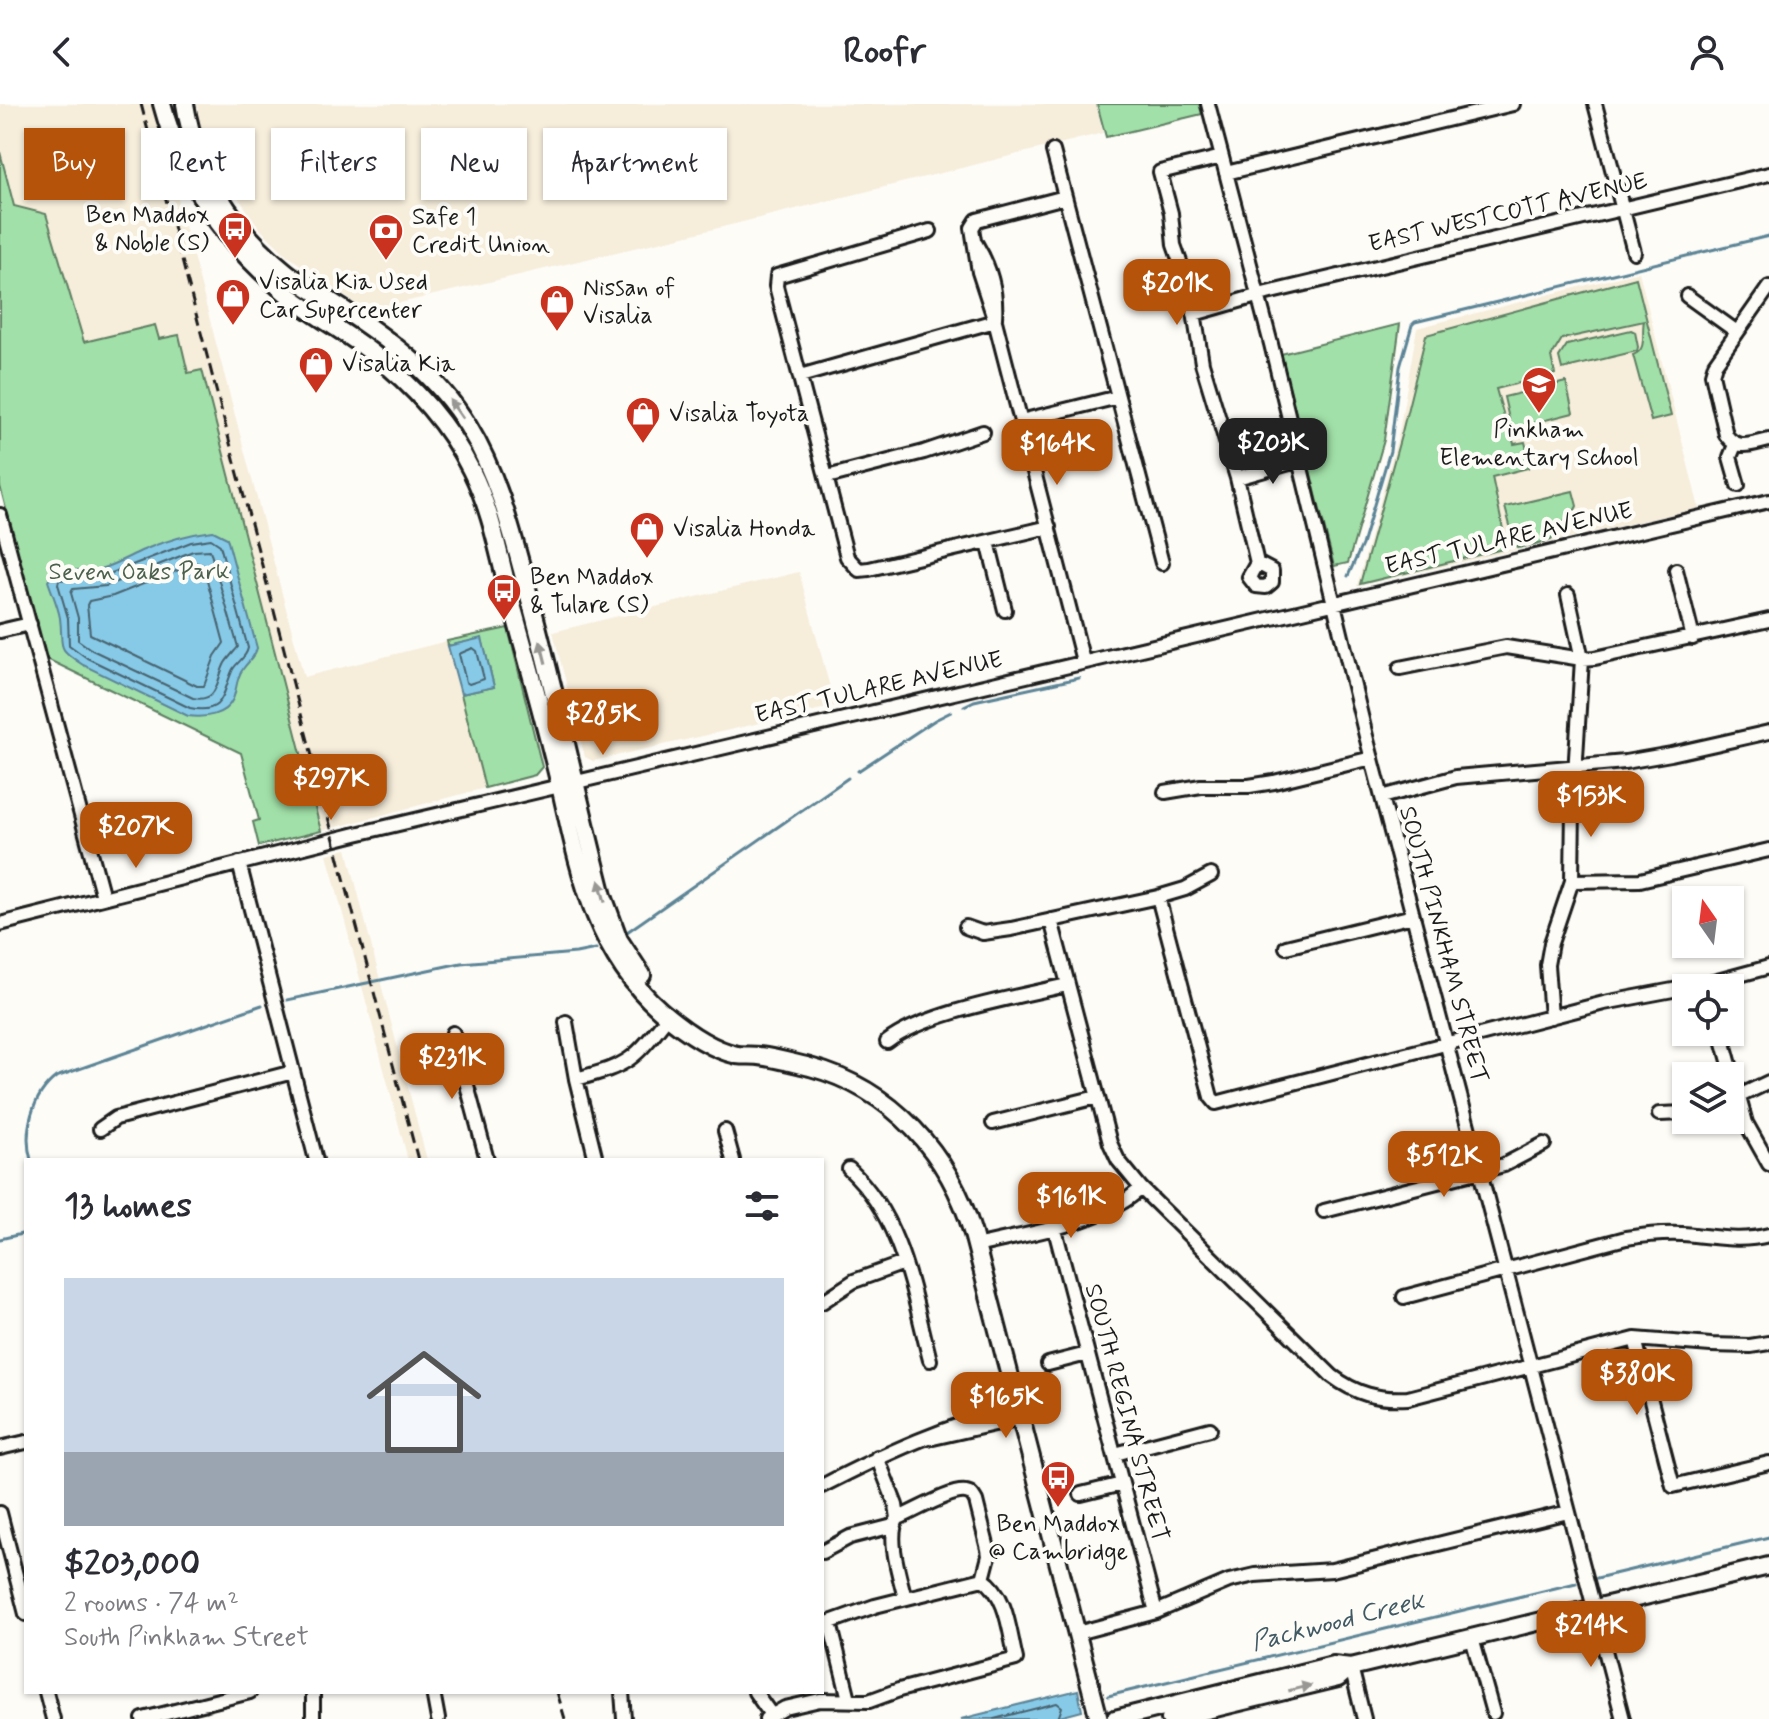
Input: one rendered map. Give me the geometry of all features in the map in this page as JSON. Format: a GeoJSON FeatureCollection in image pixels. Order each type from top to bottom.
{"type":"FeatureCollection","features":[{"type":"Feature","properties":{"kind":"main road"},"geometry":{"type":"LineString","coordinates":[[162,104],[183,164],[199,197],[226,235],[288,294],[370,351],[409,384],[460,447],[484,501],[568,784],[617,934],[628,956],[651,985],[678,1010],[757,1055]]}},
{"type":"Feature","properties":{"kind":"main road"},"geometry":{"type":"LineString","coordinates":[[185,104],[192,140],[205,174],[248,236],[286,272],[419,364],[467,424],[489,466],[513,538],[568,784],[583,883],[597,923],[628,975],[668,1016],[717,1047],[739,1056],[757,1055],[808,1066],[843,1079],[877,1097],[928,1143],[950,1176],[963,1203],[976,1246],[1099,1719]]}},
{"type":"Feature","properties":{"kind":"main road"},"geometry":{"type":"LineString","coordinates":[[460,447],[474,455],[505,537],[513,538]]}},
{"type":"Feature","properties":{"kind":"main road"},"geometry":{"type":"LineString","coordinates":[[1115,1719],[1333,1665],[1351,1667],[1769,1566]]}},
{"type":"Feature","properties":{"kind":"main road"},"geometry":{"type":"LineString","coordinates":[[1170,1719],[1338,1678],[1351,1667]]}},
{"type":"Feature","properties":{"kind":"street","name":"SOUTH PINKHAM STREET"},"geometry":{"type":"LineString","coordinates":[[1208,104],[1300,460],[1382,797],[1623,1719]]}},
{"type":"Feature","properties":{"kind":"street"},"geometry":{"type":"LineString","coordinates":[[1226,173],[1513,104]]}},
{"type":"Feature","properties":{"kind":"street"},"geometry":{"type":"LineString","coordinates":[[1595,104],[1634,252]]}},
{"type":"Feature","properties":{"kind":"street"},"geometry":{"type":"LineString","coordinates":[[1053,151],[1162,563]]}},
{"type":"Feature","properties":{"kind":"street"},"geometry":{"type":"LineString","coordinates":[[1222,157],[1160,172],[1171,213],[1174,245],[1188,279],[1202,363],[1237,478],[1257,563]]}},
{"type":"Feature","properties":{"kind":"street","name":"EAST WESTCOTT AVENUE"},"geometry":{"type":"LineString","coordinates":[[1258,296],[1769,174]]}},
{"type":"Feature","properties":{"kind":"street"},"geometry":{"type":"LineString","coordinates":[[1065,197],[973,224],[975,243],[991,276],[996,295],[995,321],[1083,661]]}},
{"type":"Feature","properties":{"kind":"street"},"geometry":{"type":"LineString","coordinates":[[930,231],[777,276],[776,286],[847,557],[859,570],[869,569],[1049,527]]}},
{"type":"Feature","properties":{"kind":"street"},"geometry":{"type":"LineString","coordinates":[[1735,445],[1726,435],[1711,381],[1715,364],[1769,287]]}},
{"type":"Feature","properties":{"kind":"street"},"geometry":{"type":"LineString","coordinates":[[1194,314],[1258,296]]}},
{"type":"Feature","properties":{"kind":"street"},"geometry":{"type":"LineString","coordinates":[[1687,296],[1737,332]]}},
{"type":"Feature","properties":{"kind":"street"},"geometry":{"type":"LineString","coordinates":[[800,376],[995,321]]}},
{"type":"Feature","properties":{"kind":"street"},"geometry":{"type":"LineString","coordinates":[[1021,421],[1118,397]]}},
{"type":"Feature","properties":{"kind":"street"},"geometry":{"type":"LineString","coordinates":[[827,477],[924,452],[983,432]]}},
{"type":"Feature","properties":{"kind":"street"},"geometry":{"type":"LineString","coordinates":[[1735,445],[1769,440]]}},
{"type":"Feature","properties":{"kind":"street"},"geometry":{"type":"LineString","coordinates":[[1735,445],[1730,457],[1738,485]]}},
{"type":"Feature","properties":{"kind":"street"},"geometry":{"type":"LineString","coordinates":[[1237,478],[1300,460]]}},
{"type":"Feature","properties":{"kind":"street","name":"EAST TULARE AVENUE"},"geometry":{"type":"LineString","coordinates":[[0,924],[568,784],[1769,501]]}},
{"type":"Feature","properties":{"kind":"street"},"geometry":{"type":"LineString","coordinates":[[0,515],[103,897]]}},
{"type":"Feature","properties":{"kind":"street"},"geometry":{"type":"LineString","coordinates":[[988,542],[1005,610]]}},
{"type":"Feature","properties":{"kind":"street"},"geometry":{"type":"LineString","coordinates":[[1676,570],[1693,638]]}},
{"type":"Feature","properties":{"kind":"street"},"geometry":{"type":"LineString","coordinates":[[1551,1017],[1547,965],[1551,943],[1572,881],[1582,659],[1568,595]]}},
{"type":"Feature","properties":{"kind":"street"},"geometry":{"type":"LineString","coordinates":[[1400,668],[1506,647],[1582,659],[1619,655],[1769,620]]}},
{"type":"Feature","properties":{"kind":"street"},"geometry":{"type":"LineString","coordinates":[[0,631],[30,624]]}},
{"type":"Feature","properties":{"kind":"street"},"geometry":{"type":"LineString","coordinates":[[1382,797],[1456,777],[1671,754],[1769,732]]}},
{"type":"Feature","properties":{"kind":"street"},"geometry":{"type":"LineString","coordinates":[[1165,792],[1201,786],[1249,786],[1274,782],[1372,758]]}},
{"type":"Feature","properties":{"kind":"street"},"geometry":{"type":"LineString","coordinates":[[1572,881],[1640,880],[1769,850]]}},
{"type":"Feature","properties":{"kind":"street"},"geometry":{"type":"LineString","coordinates":[[239,863],[315,1158]]}},
{"type":"Feature","properties":{"kind":"street"},"geometry":{"type":"LineString","coordinates":[[966,927],[983,933],[1051,920],[1158,897],[1185,889],[1211,875]]}},
{"type":"Feature","properties":{"kind":"street"},"geometry":{"type":"LineString","coordinates":[[1158,897],[1211,1097],[1216,1103],[1630,997],[1672,991]]}},
{"type":"Feature","properties":{"kind":"street"},"geometry":{"type":"LineString","coordinates":[[1286,947],[1413,916]]}},
{"type":"Feature","properties":{"kind":"street"},"geometry":{"type":"LineString","coordinates":[[1051,920],[1097,1097],[1118,1160],[1141,1188],[1332,1376],[1348,1388],[1386,1399],[1408,1398],[1635,1339],[1711,1345],[1769,1343]]}},
{"type":"Feature","properties":{"kind":"street"},"geometry":{"type":"LineString","coordinates":[[1744,975],[1769,967]]}},
{"type":"Feature","properties":{"kind":"street"},"geometry":{"type":"LineString","coordinates":[[887,1042],[898,1033],[925,1021],[1067,985]]}},
{"type":"Feature","properties":{"kind":"street"},"geometry":{"type":"LineString","coordinates":[[576,1079],[617,1068],[634,1057],[668,1016]]}},
{"type":"Feature","properties":{"kind":"street"},"geometry":{"type":"LineString","coordinates":[[566,1022],[596,1158]]}},
{"type":"Feature","properties":{"kind":"street"},"geometry":{"type":"LineString","coordinates":[[453,1033],[486,1158]]}},
{"type":"Feature","properties":{"kind":"street"},"geometry":{"type":"LineString","coordinates":[[100,1129],[116,1118],[293,1072]]}},
{"type":"Feature","properties":{"kind":"street"},"geometry":{"type":"LineString","coordinates":[[1744,1093],[1769,1082]]}},
{"type":"Feature","properties":{"kind":"street"},"geometry":{"type":"LineString","coordinates":[[993,1123],[1097,1097]]}},
{"type":"Feature","properties":{"kind":"street"},"geometry":{"type":"LineString","coordinates":[[1659,1114],[1672,1114]]}},
{"type":"Feature","properties":{"kind":"street"},"geometry":{"type":"LineString","coordinates":[[1744,1119],[1769,1164]]}},
{"type":"Feature","properties":{"kind":"street"},"geometry":{"type":"LineString","coordinates":[[725,1131],[732,1158]]}},
{"type":"Feature","properties":{"kind":"street"},"geometry":{"type":"LineString","coordinates":[[1324,1211],[1504,1165],[1544,1144]]}},
{"type":"Feature","properties":{"kind":"street"},"geometry":{"type":"LineString","coordinates":[[849,1169],[866,1185],[886,1214],[904,1263],[930,1360]]}},
{"type":"Feature","properties":{"kind":"street"},"geometry":{"type":"LineString","coordinates":[[976,1246],[1103,1213],[1130,1199],[1141,1188]]}},
{"type":"Feature","properties":{"kind":"street","name":"SOUTH REGINA STREET"},"geometry":{"type":"LineString","coordinates":[[1054,1226],[1156,1612]]}},
{"type":"Feature","properties":{"kind":"street"},"geometry":{"type":"LineString","coordinates":[[1404,1297],[1598,1244],[1655,1233],[1723,1240],[1752,1240],[1769,1235]]}},
{"type":"Feature","properties":{"kind":"street"},"geometry":{"type":"LineString","coordinates":[[824,1301],[854,1281],[904,1263]]}},
{"type":"Feature","properties":{"kind":"street"},"geometry":{"type":"LineString","coordinates":[[1635,1339],[1673,1486],[1769,1463]]}},
{"type":"Feature","properties":{"kind":"street"},"geometry":{"type":"LineString","coordinates":[[1048,1364],[1087,1354]]}},
{"type":"Feature","properties":{"kind":"street"},"geometry":{"type":"LineString","coordinates":[[824,1485],[877,1457],[958,1423],[1019,1412]]}},
{"type":"Feature","properties":{"kind":"street"},"geometry":{"type":"LineString","coordinates":[[1115,1454],[1210,1429]]}},
{"type":"Feature","properties":{"kind":"street"},"geometry":{"type":"LineString","coordinates":[[0,1448],[24,1442]]}},
{"type":"Feature","properties":{"kind":"street"},"geometry":{"type":"LineString","coordinates":[[877,1457],[896,1505],[896,1564],[905,1598]]}},
{"type":"Feature","properties":{"kind":"street"},"geometry":{"type":"LineString","coordinates":[[1081,1494],[1122,1484]]}},
{"type":"Feature","properties":{"kind":"street"},"geometry":{"type":"LineString","coordinates":[[824,1551],[850,1537],[896,1522],[944,1497],[964,1491],[972,1494],[976,1501],[988,1549],[983,1579]]}},
{"type":"Feature","properties":{"kind":"street"},"geometry":{"type":"LineString","coordinates":[[1077,1633],[1156,1612],[1229,1581],[1255,1575],[1332,1570],[1568,1512]]}},
{"type":"Feature","properties":{"kind":"street"},"geometry":{"type":"LineString","coordinates":[[0,1513],[24,1606]]}},
{"type":"Feature","properties":{"kind":"street"},"geometry":{"type":"LineString","coordinates":[[849,1699],[826,1624],[905,1598],[983,1579]]}},
{"type":"Feature","properties":{"kind":"street"},"geometry":{"type":"LineString","coordinates":[[756,1694],[769,1717],[785,1708],[820,1700],[869,1701],[1016,1659],[1001,1597],[983,1579]]}},
{"type":"Feature","properties":{"kind":"street"},"geometry":{"type":"LineString","coordinates":[[1472,1638],[1493,1713]]}},
{"type":"Feature","properties":{"kind":"street"},"geometry":{"type":"LineString","coordinates":[[1351,1667],[1364,1719]]}},
{"type":"Feature","properties":{"kind":"street"},"geometry":{"type":"LineString","coordinates":[[47,1694],[53,1719]]}},
{"type":"Feature","properties":{"kind":"street"},"geometry":{"type":"LineString","coordinates":[[143,1719],[184,1714],[244,1694]]}},
{"type":"Feature","properties":{"kind":"street"},"geometry":{"type":"LineString","coordinates":[[313,1694],[313,1719]]}},
{"type":"Feature","properties":{"kind":"street"},"geometry":{"type":"LineString","coordinates":[[433,1694],[438,1719]]}},
{"type":"Feature","properties":{"kind":"street"},"geometry":{"type":"LineString","coordinates":[[622,1694],[624,1719]]}},
{"type":"Feature","properties":{"kind":"shaded area"},"geometry":{"type":"Polygon","coordinates":[[[0,104],[153,104],[159,128],[141,128],[141,200],[178,200],[304,677],[447,641],[485,788],[321,831],[202,370],[0,421],[0,104]]]}},
{"type":"Feature","properties":{"kind":"shaded area"},"geometry":{"type":"Polygon","coordinates":[[[197,104],[1096,104],[1103,133],[366,311],[288,256],[261,230],[240,200],[255,200],[255,128],[200,128],[197,104]]]}},
{"type":"Feature","properties":{"kind":"shaded area","name":"Pinkham Elementary School"},"geometry":{"type":"Polygon","coordinates":[[[1639,272],[1699,508],[1357,586],[1399,432],[1417,328],[1639,272]]]}},
{"type":"Feature","properties":{"kind":"shaded area"},"geometry":{"type":"Polygon","coordinates":[[[799,572],[835,706],[593,761],[585,757],[553,632],[799,572]]]}},
{"type":"Feature","properties":{"kind":"shaded area"},"geometry":{"type":"Polygon","coordinates":[[[347,849],[426,1158],[407,1158],[327,854],[347,849]]]}},
{"type":"Feature","properties":{"kind":"green space"},"geometry":{"type":"Polygon","coordinates":[[[1097,104],[1199,104],[1202,114],[1106,137],[1097,104]]]}},
{"type":"Feature","properties":{"kind":"green space","name":"Seven Oaks Park"},"geometry":{"type":"Polygon","coordinates":[[[0,152],[14,206],[46,214],[84,342],[155,325],[159,339],[179,335],[188,373],[202,370],[321,831],[259,846],[253,822],[259,820],[241,753],[45,658],[0,486],[0,152]]]}},
{"type":"Feature","properties":{"kind":"green space"},"geometry":{"type":"Polygon","coordinates":[[[1636,278],[1671,416],[1651,421],[1633,355],[1641,349],[1644,321],[1562,339],[1551,357],[1555,374],[1496,389],[1505,420],[1509,419],[1504,397],[1566,382],[1573,413],[1510,429],[1514,444],[1525,442],[1530,462],[1528,468],[1492,477],[1507,548],[1360,584],[1426,335],[1636,278]]]}},
{"type":"Feature","properties":{"kind":"green space"},"geometry":{"type":"Polygon","coordinates":[[[1400,324],[1384,440],[1348,563],[1334,566],[1281,354],[1400,324]]]}},
{"type":"Feature","properties":{"kind":"green space"},"geometry":{"type":"Polygon","coordinates":[[[1631,330],[1635,332],[1637,351],[1562,369],[1559,357],[1567,345],[1631,330]]]}},
{"type":"Feature","properties":{"kind":"green space"},"geometry":{"type":"Polygon","coordinates":[[[1573,491],[1577,506],[1551,540],[1518,548],[1505,507],[1573,491]]]}},
{"type":"Feature","properties":{"kind":"green space"},"geometry":{"type":"Polygon","coordinates":[[[508,628],[542,767],[535,775],[485,788],[461,694],[494,687],[482,639],[448,646],[447,641],[508,628]]]}},
{"type":"Feature","properties":{"kind":"water"},"geometry":{"type":"Polygon","coordinates":[[[213,531],[227,538],[257,648],[241,672],[233,699],[225,709],[207,716],[188,716],[83,665],[64,650],[59,613],[48,581],[53,576],[65,571],[100,569],[167,541],[213,531]]]}},
{"type":"Feature","properties":{"kind":"water"},"geometry":{"type":"Polygon","coordinates":[[[482,638],[494,687],[461,694],[448,646],[482,638]]]}},
{"type":"Feature","properties":{"kind":"water"},"geometry":{"type":"Polygon","coordinates":[[[1078,1690],[1082,1711],[1052,1719],[961,1719],[1078,1690]]]}},
{"type":"Feature","properties":{"kind":"waterway"},"geometry":{"type":"LineString","coordinates":[[1348,576],[1362,545],[1390,451],[1400,367],[1415,322],[1769,236]]}},
{"type":"Feature","properties":{"kind":"waterway"},"geometry":{"type":"LineString","coordinates":[[964,706],[974,701],[1079,678]]}},
{"type":"Feature","properties":{"kind":"waterway"},"geometry":{"type":"LineString","coordinates":[[858,771],[951,712]]}},
{"type":"Feature","properties":{"kind":"waterway"},"geometry":{"type":"LineString","coordinates":[[627,932],[848,778]]}},
{"type":"Feature","properties":{"kind":"waterway"},"geometry":{"type":"LineString","coordinates":[[287,1000],[461,963],[596,949]]}},
{"type":"Feature","properties":{"kind":"waterway"},"geometry":{"type":"LineString","coordinates":[[31,1158],[28,1138],[35,1104],[56,1077],[262,1005]]}},
{"type":"Feature","properties":{"kind":"waterway"},"geometry":{"type":"LineString","coordinates":[[0,1239],[24,1233]]}},
{"type":"Feature","properties":{"kind":"waterway","name":"Packwood Creek"},"geometry":{"type":"LineString","coordinates":[[1597,1578],[1769,1537]]}},
{"type":"Feature","properties":{"kind":"waterway","name":"Packwood Creek"},"geometry":{"type":"LineString","coordinates":[[1108,1696],[1576,1583]]}},
{"type":"Feature","properties":{"kind":"railway"},"geometry":{"type":"LineString","coordinates":[[141,104],[417,1158]]}},
{"type":"Feature","properties":{"kind":"railway"},"geometry":{"type":"LineString","coordinates":[[558,1694],[565,1719]]}},
{"type":"Feature","properties":{"kind":"place","name":"Ben Maddox & Noble (S)"},"geometry":{"type":"Point","coordinates":[235,260]}},
{"type":"Feature","properties":{"kind":"place","name":"Safe 1 Credit Union"},"geometry":{"type":"Point","coordinates":[386,262]}},
{"type":"Feature","properties":{"kind":"place","name":"Visalia Kia Used Car Supercenter"},"geometry":{"type":"Point","coordinates":[233,327]}},
{"type":"Feature","properties":{"kind":"place","name":"Nissan of Visalia"},"geometry":{"type":"Point","coordinates":[557,333]}},
{"type":"Feature","properties":{"kind":"place","name":"Visalia Kia"},"geometry":{"type":"Point","coordinates":[316,395]}},
{"type":"Feature","properties":{"kind":"place","name":"Pinkham Elementary School"},"geometry":{"type":"Point","coordinates":[1539,415]}},
{"type":"Feature","properties":{"kind":"place","name":"Visalia Toyota"},"geometry":{"type":"Point","coordinates":[643,445]}},
{"type":"Feature","properties":{"kind":"place","name":"Visalia Honda"},"geometry":{"type":"Point","coordinates":[647,560]}},
{"type":"Feature","properties":{"kind":"place","name":"Ben Maddox & Tulare (S)"},"geometry":{"type":"Point","coordinates":[504,622]}},
{"type":"Feature","properties":{"kind":"place","name":"Ben Maddox @ Cambridge"},"geometry":{"type":"Point","coordinates":[1058,1509]}}]}
